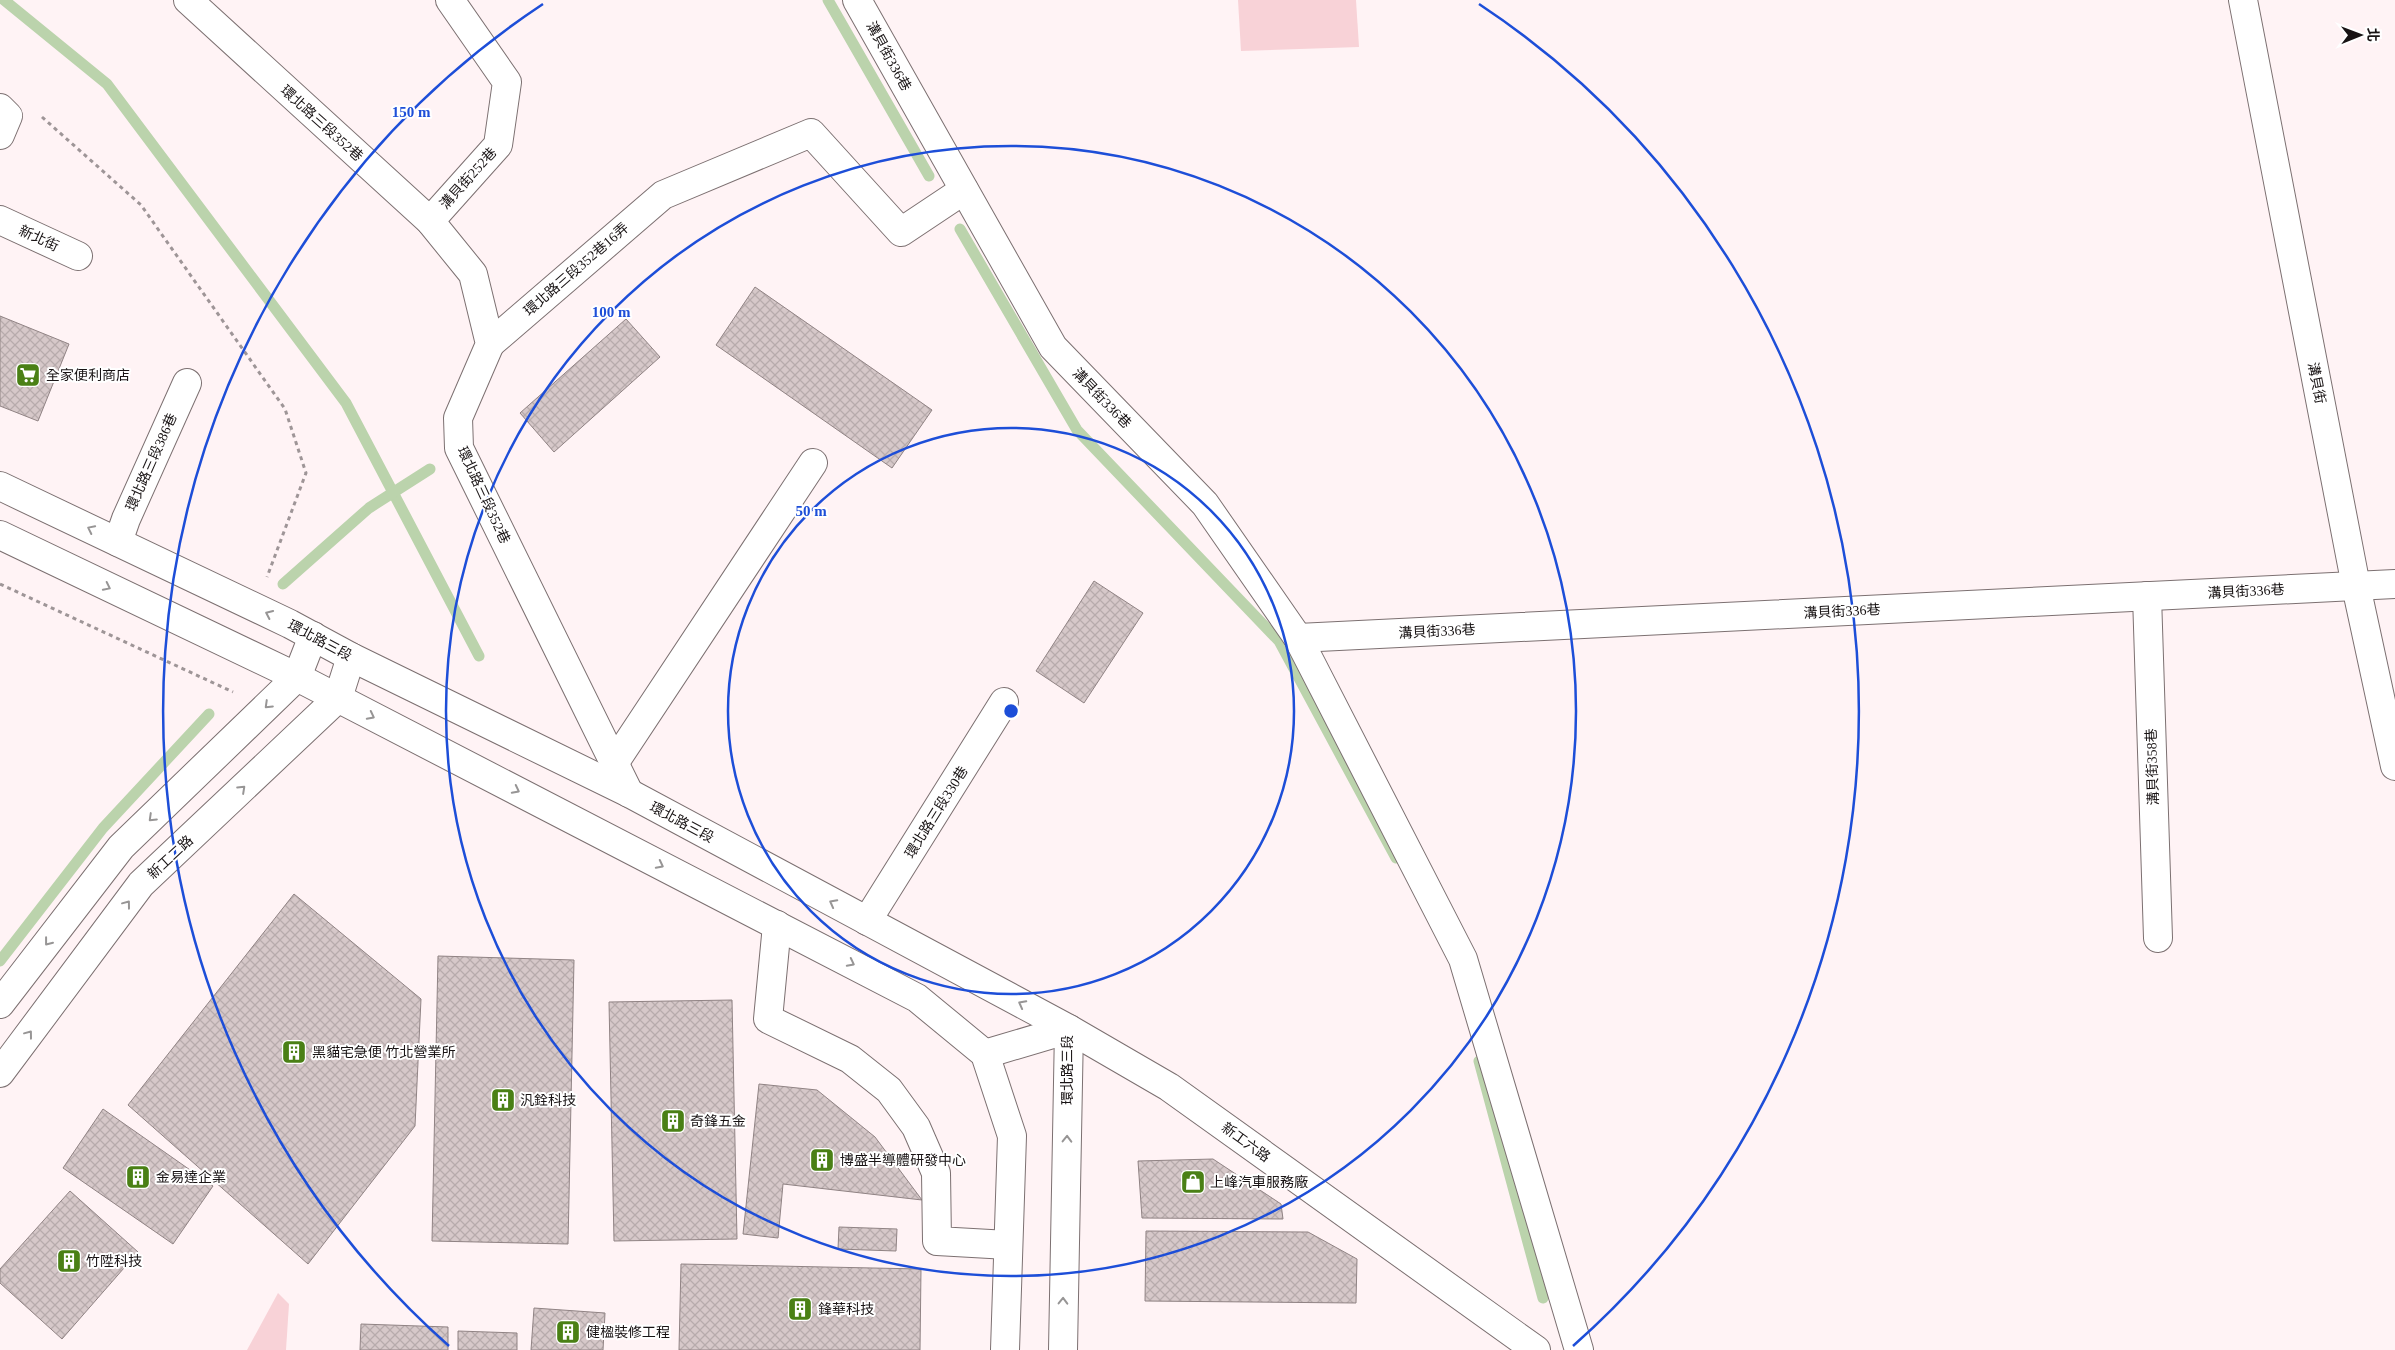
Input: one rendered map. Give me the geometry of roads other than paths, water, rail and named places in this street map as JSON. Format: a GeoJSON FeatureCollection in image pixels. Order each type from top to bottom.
{"type":"FeatureCollection","features":[{"type":"Feature","properties":{"kind":"street","name":"環北路三段352巷"},"geometry":{"type":"LineString","coordinates":[[188,0],[430,221],[473,274],[490,344],[458,418],[459,448],[630,793]]}},
{"type":"Feature","properties":{"kind":"street","name":"溝貝街252巷"},"geometry":{"type":"LineString","coordinates":[[430,221],[498,145],[507,82],[450,0]]}},
{"type":"Feature","properties":{"kind":"street","name":"溝貝街336巷"},"geometry":{"type":"LineString","coordinates":[[857,0],[1052,347],[1205,504],[1298,638],[2395,584]]}},
{"type":"Feature","properties":{"kind":"street","name":"溝貝街"},"geometry":{"type":"LineString","coordinates":[[2243,0],[2356,586],[2395,766]]}},
{"type":"Feature","properties":{"kind":"street"},"geometry":{"type":"LineString","coordinates":[[0,108],[8,116],[0,135]]}},
{"type":"Feature","properties":{"kind":"street","name":"環北路三段352巷16弄"},"geometry":{"type":"LineString","coordinates":[[490,344],[663,194],[812,133],[901,232],[964,190]]}},
{"type":"Feature","properties":{"kind":"street","name":"新北街"},"geometry":{"type":"LineString","coordinates":[[0,220],[78,256]]}},
{"type":"Feature","properties":{"kind":"street","name":"環北路三段386巷"},"geometry":{"type":"LineString","coordinates":[[118,542],[126,519],[187,383]]}},
{"type":"Feature","properties":{"kind":"street"},"geometry":{"type":"LineString","coordinates":[[614,762],[813,463]]}},
{"type":"Feature","properties":{"kind":"street","name":"環北路三段"},"geometry":{"type":"LineString","coordinates":[[0,486],[313,636],[630,793],[1069,1029],[1063,1350]]}},
{"type":"Feature","properties":{"kind":"street"},"geometry":{"type":"LineString","coordinates":[[0,535],[338,698],[917,998],[985,1054],[1012,1136],[1005,1350]]}},
{"type":"Feature","properties":{"kind":"street","name":"溝貝街358巷"},"geometry":{"type":"LineString","coordinates":[[2147,596],[2158,938]]}},
{"type":"Feature","properties":{"kind":"street"},"geometry":{"type":"LineString","coordinates":[[0,1004],[121,847],[297,678],[313,636]]}},
{"type":"Feature","properties":{"kind":"street"},"geometry":{"type":"LineString","coordinates":[[1298,638],[1463,959],[1579,1350]]}},
{"type":"Feature","properties":{"kind":"street","name":"新工二路"},"geometry":{"type":"LineString","coordinates":[[0,1073],[141,884],[338,698],[351,656]]}},
{"type":"Feature","properties":{"kind":"street","name":"環北路三段330巷"},"geometry":{"type":"LineString","coordinates":[[866,921],[1004,702]]}},
{"type":"Feature","properties":{"kind":"street"},"geometry":{"type":"LineString","coordinates":[[777,925],[768,1019],[850,1059],[889,1090],[916,1127],[936,1173],[937,1241],[1008,1244]]}},
{"type":"Feature","properties":{"kind":"street"},"geometry":{"type":"LineString","coordinates":[[985,1054],[1069,1029]]}},
{"type":"Feature","properties":{"kind":"street","name":"新工六路"},"geometry":{"type":"LineString","coordinates":[[1069,1029],[1169,1087],[1536,1350]]}},
{"type":"Feature","properties":{"kind":"waterway"},"geometry":{"type":"LineString","coordinates":[[4,0],[107,84],[346,403],[479,656]]}},
{"type":"Feature","properties":{"kind":"waterway"},"geometry":{"type":"LineString","coordinates":[[828,0],[929,176]]}},
{"type":"Feature","properties":{"kind":"waterway"},"geometry":{"type":"LineString","coordinates":[[960,229],[1077,430],[1279,641],[1396,858]]}},
{"type":"Feature","properties":{"kind":"waterway"},"geometry":{"type":"LineString","coordinates":[[283,584],[369,508],[430,469]]}},
{"type":"Feature","properties":{"kind":"waterway"},"geometry":{"type":"LineString","coordinates":[[0,961],[103,828],[209,714]]}},
{"type":"Feature","properties":{"kind":"waterway"},"geometry":{"type":"LineString","coordinates":[[1479,1061],[1543,1298]]}},
{"type":"Feature","properties":{"kind":"place","name":"全家便利商店"},"geometry":{"type":"Point","coordinates":[28,375]}},
{"type":"Feature","properties":{"kind":"place","name":"黑貓宅急便 竹北營業所"},"geometry":{"type":"Point","coordinates":[294,1052]}},
{"type":"Feature","properties":{"kind":"place","name":"汎銓科技"},"geometry":{"type":"Point","coordinates":[503,1100]}},
{"type":"Feature","properties":{"kind":"place","name":"奇鋒五金"},"geometry":{"type":"Point","coordinates":[673,1121]}},
{"type":"Feature","properties":{"kind":"place","name":"博盛半導體研發中心"},"geometry":{"type":"Point","coordinates":[822,1160]}},
{"type":"Feature","properties":{"kind":"place","name":"金易達企業"},"geometry":{"type":"Point","coordinates":[138,1177]}},
{"type":"Feature","properties":{"kind":"place","name":"上峰汽車服務廠"},"geometry":{"type":"Point","coordinates":[1193,1182]}},
{"type":"Feature","properties":{"kind":"place","name":"竹陞科技"},"geometry":{"type":"Point","coordinates":[69,1261]}},
{"type":"Feature","properties":{"kind":"place","name":"鋒華科技"},"geometry":{"type":"Point","coordinates":[800,1309]}},
{"type":"Feature","properties":{"kind":"place","name":"健楹裝修工程"},"geometry":{"type":"Point","coordinates":[568,1332]}}]}
